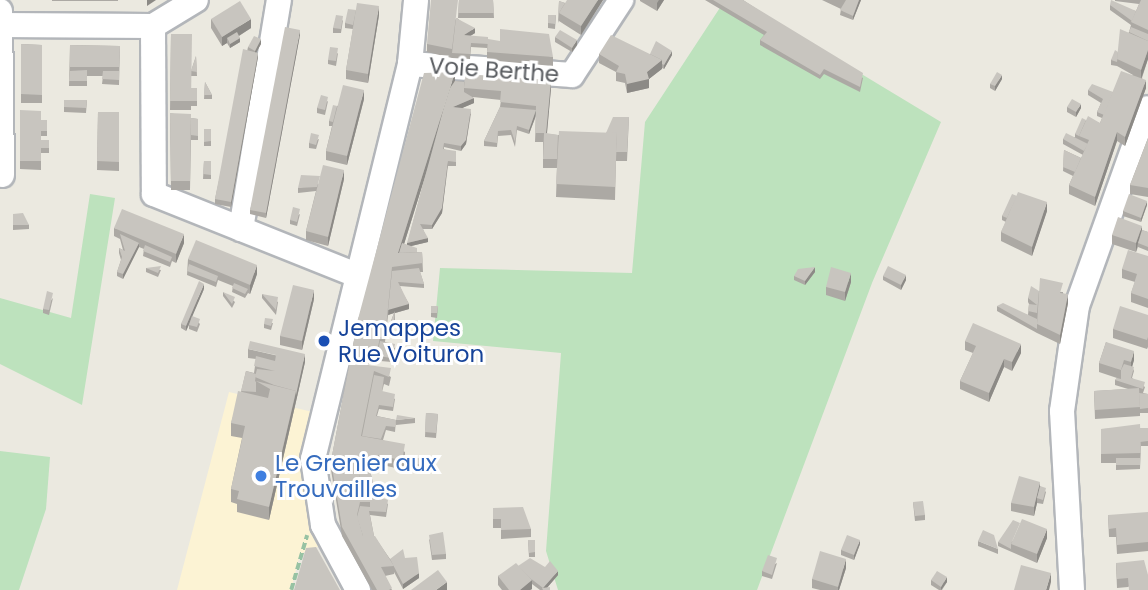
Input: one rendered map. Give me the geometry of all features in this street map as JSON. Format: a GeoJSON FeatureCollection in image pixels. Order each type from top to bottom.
{"type":"FeatureCollection","features":[{"type":"Feature","properties":{"kind":"street"},"geometry":{"type":"LineString","coordinates":[[2,175],[1,20],[153,26],[196,0]]}},
{"type":"Feature","properties":{"kind":"street"},"geometry":{"type":"LineString","coordinates":[[241,229],[279,0]]}},
{"type":"Feature","properties":{"kind":"street"},"geometry":{"type":"LineString","coordinates":[[358,590],[323,525],[313,477],[314,446],[410,64],[416,0]]}},
{"type":"Feature","properties":{"kind":"street","name":"Voie Berthe"},"geometry":{"type":"LineString","coordinates":[[410,64],[572,75],[621,0]]}},
{"type":"Feature","properties":{"kind":"street"},"geometry":{"type":"LineString","coordinates":[[153,26],[150,177],[163,202],[241,229],[357,275]]}},
{"type":"Feature","properties":{"kind":"street"},"geometry":{"type":"LineString","coordinates":[[1072,590],[1062,411],[1077,306],[1148,108]]}},
{"type":"Feature","properties":{"kind":"path"},"geometry":{"type":"LineString","coordinates":[[291,590],[304,541],[323,525]]}},
{"type":"Feature","properties":{"kind":"shaded area"},"geometry":{"type":"Polygon","coordinates":[[[229,392],[321,414],[332,541],[300,554],[291,590],[177,590],[229,392]]]}},
{"type":"Feature","properties":{"kind":"green space"},"geometry":{"type":"Polygon","coordinates":[[[725,0],[739,0],[941,122],[872,283],[757,590],[558,590],[546,551],[561,353],[433,341],[440,268],[632,273],[645,122],[725,0]]]}},
{"type":"Feature","properties":{"kind":"green space"},"geometry":{"type":"Polygon","coordinates":[[[90,194],[115,198],[82,405],[0,364],[0,298],[71,318],[90,194]]]}},
{"type":"Feature","properties":{"kind":"green space"},"geometry":{"type":"Polygon","coordinates":[[[0,451],[50,457],[46,509],[19,590],[0,590],[0,451]]]}},
{"type":"Feature","properties":{"kind":"building"},"geometry":{"type":"Polygon","coordinates":[[[431,0],[458,0],[452,49],[427,44],[431,0]]]}},
{"type":"Feature","properties":{"kind":"building"},"geometry":{"type":"Polygon","coordinates":[[[459,0],[493,0],[494,13],[458,13],[459,0]]]}},
{"type":"Feature","properties":{"kind":"building"},"geometry":{"type":"Polygon","coordinates":[[[567,0],[598,0],[581,26],[559,13],[567,0]]]}},
{"type":"Feature","properties":{"kind":"building"},"geometry":{"type":"Polygon","coordinates":[[[713,0],[743,0],[863,73],[860,87],[824,69],[820,75],[760,40],[767,32],[713,0]]]}},
{"type":"Feature","properties":{"kind":"building"},"geometry":{"type":"Polygon","coordinates":[[[846,0],[859,0],[853,16],[840,10],[846,0]]]}},
{"type":"Feature","properties":{"kind":"building"},"geometry":{"type":"Polygon","coordinates":[[[1111,0],[1136,11],[1132,21],[1110,5],[1111,0]]]}},
{"type":"Feature","properties":{"kind":"building"},"geometry":{"type":"Polygon","coordinates":[[[1141,0],[1148,0],[1148,30],[1131,22],[1141,0]]]}},
{"type":"Feature","properties":{"kind":"building"},"geometry":{"type":"Polygon","coordinates":[[[240,1],[251,19],[222,37],[211,19],[240,1]]]}},
{"type":"Feature","properties":{"kind":"building"},"geometry":{"type":"Polygon","coordinates":[[[559,1],[565,3],[558,18],[559,1]]]}},
{"type":"Feature","properties":{"kind":"building"},"geometry":{"type":"Polygon","coordinates":[[[357,3],[379,6],[368,74],[346,70],[357,3]]]}},
{"type":"Feature","properties":{"kind":"building"},"geometry":{"type":"Polygon","coordinates":[[[348,9],[356,10],[353,25],[345,23],[348,9]]]}},
{"type":"Feature","properties":{"kind":"building"},"geometry":{"type":"Polygon","coordinates":[[[336,15],[343,16],[341,29],[333,28],[336,15]]]}},
{"type":"Feature","properties":{"kind":"building"},"geometry":{"type":"Polygon","coordinates":[[[548,15],[556,15],[555,24],[548,23],[548,15]]]}},
{"type":"Feature","properties":{"kind":"building"},"geometry":{"type":"Polygon","coordinates":[[[456,18],[475,28],[464,35],[488,37],[488,44],[471,43],[470,54],[452,53],[456,18]]]}},
{"type":"Feature","properties":{"kind":"building"},"geometry":{"type":"Polygon","coordinates":[[[285,27],[300,30],[266,213],[250,210],[285,27]]]}},
{"type":"Feature","properties":{"kind":"building"},"geometry":{"type":"Polygon","coordinates":[[[1131,27],[1148,34],[1148,41],[1129,32],[1131,27]]]}},
{"type":"Feature","properties":{"kind":"building"},"geometry":{"type":"Polygon","coordinates":[[[500,29],[549,34],[553,57],[487,52],[488,39],[500,41],[500,29]]]}},
{"type":"Feature","properties":{"kind":"building"},"geometry":{"type":"Polygon","coordinates":[[[1120,29],[1148,41],[1148,50],[1141,70],[1117,59],[1120,29]]]}},
{"type":"Feature","properties":{"kind":"building"},"geometry":{"type":"Polygon","coordinates":[[[560,30],[577,40],[572,48],[555,37],[560,30]]]}},
{"type":"Feature","properties":{"kind":"building"},"geometry":{"type":"Polygon","coordinates":[[[237,32],[240,38],[230,44],[227,38],[237,32]]]}},
{"type":"Feature","properties":{"kind":"building"},"geometry":{"type":"Polygon","coordinates":[[[171,34],[192,34],[191,101],[170,101],[171,34]]]}},
{"type":"Feature","properties":{"kind":"building"},"geometry":{"type":"Polygon","coordinates":[[[611,35],[662,60],[647,72],[649,79],[627,84],[625,74],[616,72],[619,66],[599,54],[611,35]]]}},
{"type":"Feature","properties":{"kind":"building"},"geometry":{"type":"Polygon","coordinates":[[[254,36],[261,39],[255,51],[248,47],[254,36]]]}},
{"type":"Feature","properties":{"kind":"building"},"geometry":{"type":"Polygon","coordinates":[[[656,41],[672,51],[664,65],[662,60],[650,54],[656,41]]]}},
{"type":"Feature","properties":{"kind":"building"},"geometry":{"type":"Polygon","coordinates":[[[21,44],[42,45],[42,95],[21,94],[21,44]]]}},
{"type":"Feature","properties":{"kind":"building"},"geometry":{"type":"Polygon","coordinates":[[[70,45],[120,46],[119,67],[70,67],[70,45]]]}},
{"type":"Feature","properties":{"kind":"building"},"geometry":{"type":"Polygon","coordinates":[[[330,47],[338,48],[336,61],[328,60],[330,47]]]}},
{"type":"Feature","properties":{"kind":"building"},"geometry":{"type":"Polygon","coordinates":[[[243,49],[258,53],[231,202],[215,199],[243,49]]]}},
{"type":"Feature","properties":{"kind":"building"},"geometry":{"type":"Polygon","coordinates":[[[1115,50],[1118,52],[1117,62],[1111,60],[1115,50]]]}},
{"type":"Feature","properties":{"kind":"building"},"geometry":{"type":"Polygon","coordinates":[[[196,56],[197,72],[191,71],[196,56]]]}},
{"type":"Feature","properties":{"kind":"building"},"geometry":{"type":"Polygon","coordinates":[[[87,70],[87,81],[69,81],[70,71],[87,70]]]}},
{"type":"Feature","properties":{"kind":"building"},"geometry":{"type":"Polygon","coordinates":[[[103,71],[119,71],[119,80],[102,79],[103,71]]]}},
{"type":"Feature","properties":{"kind":"building"},"geometry":{"type":"Polygon","coordinates":[[[1121,71],[1146,80],[1125,137],[1117,132],[1095,197],[1069,185],[1089,140],[1079,136],[1088,116],[1100,123],[1121,71]]]}},
{"type":"Feature","properties":{"kind":"building"},"geometry":{"type":"Polygon","coordinates":[[[455,72],[398,253],[422,252],[423,263],[392,267],[385,338],[380,337],[377,352],[369,351],[367,365],[391,368],[389,377],[374,371],[361,436],[405,444],[403,456],[423,459],[422,465],[378,455],[377,462],[357,460],[361,488],[370,488],[370,502],[360,502],[357,515],[363,536],[375,536],[394,566],[381,567],[392,588],[377,590],[342,527],[331,461],[358,319],[424,73],[455,72]]]}},
{"type":"Feature","properties":{"kind":"building"},"geometry":{"type":"Polygon","coordinates":[[[997,72],[1002,75],[995,86],[990,84],[997,72]]]}},
{"type":"Feature","properties":{"kind":"building"},"geometry":{"type":"Polygon","coordinates":[[[465,74],[551,80],[546,133],[558,135],[557,159],[543,159],[544,133],[535,133],[536,106],[500,102],[501,91],[464,88],[465,74]]]}},
{"type":"Feature","properties":{"kind":"building"},"geometry":{"type":"Polygon","coordinates":[[[455,81],[464,82],[464,92],[474,98],[453,107],[471,109],[466,140],[461,146],[444,143],[443,149],[456,151],[456,162],[448,161],[442,208],[432,225],[420,224],[428,238],[407,243],[444,107],[455,81]]]}},
{"type":"Feature","properties":{"kind":"building"},"geometry":{"type":"Polygon","coordinates":[[[205,82],[212,95],[204,95],[205,82]]]}},
{"type":"Feature","properties":{"kind":"building"},"geometry":{"type":"Polygon","coordinates":[[[1092,84],[1113,92],[1104,115],[1097,112],[1103,99],[1088,90],[1092,84]]]}},
{"type":"Feature","properties":{"kind":"building"},"geometry":{"type":"Polygon","coordinates":[[[343,85],[364,90],[347,156],[326,151],[343,85]]]}},
{"type":"Feature","properties":{"kind":"building"},"geometry":{"type":"Polygon","coordinates":[[[191,88],[197,88],[197,101],[191,101],[191,88]]]}},
{"type":"Feature","properties":{"kind":"building"},"geometry":{"type":"Polygon","coordinates":[[[321,95],[328,97],[325,110],[317,108],[321,95]]]}},
{"type":"Feature","properties":{"kind":"building"},"geometry":{"type":"Polygon","coordinates":[[[1072,99],[1081,104],[1076,112],[1067,107],[1072,99]]]}},
{"type":"Feature","properties":{"kind":"building"},"geometry":{"type":"Polygon","coordinates":[[[64,100],[87,100],[86,108],[64,107],[64,100]]]}},
{"type":"Feature","properties":{"kind":"building"},"geometry":{"type":"Polygon","coordinates":[[[333,105],[337,106],[333,122],[329,121],[333,105]]]}},
{"type":"Feature","properties":{"kind":"building"},"geometry":{"type":"Polygon","coordinates":[[[500,107],[536,110],[529,130],[517,126],[515,142],[511,130],[498,131],[497,143],[484,141],[500,107]]]}},
{"type":"Feature","properties":{"kind":"building"},"geometry":{"type":"Polygon","coordinates":[[[20,110],[41,111],[41,161],[20,161],[20,110]]]}},
{"type":"Feature","properties":{"kind":"building"},"geometry":{"type":"Polygon","coordinates":[[[98,112],[119,112],[119,162],[97,161],[98,112]]]}},
{"type":"Feature","properties":{"kind":"building"},"geometry":{"type":"Polygon","coordinates":[[[170,113],[191,114],[190,181],[171,181],[170,113]]]}},
{"type":"Feature","properties":{"kind":"building"},"geometry":{"type":"Polygon","coordinates":[[[613,117],[629,117],[627,152],[616,152],[617,133],[606,133],[613,117]]]}},
{"type":"Feature","properties":{"kind":"building"},"geometry":{"type":"Polygon","coordinates":[[[191,118],[198,119],[198,136],[191,135],[191,118]]]}},
{"type":"Feature","properties":{"kind":"building"},"geometry":{"type":"Polygon","coordinates":[[[1082,118],[1086,120],[1079,136],[1075,134],[1082,118]]]}},
{"type":"Feature","properties":{"kind":"building"},"geometry":{"type":"Polygon","coordinates":[[[41,120],[47,120],[47,131],[41,131],[41,120]]]}},
{"type":"Feature","properties":{"kind":"building"},"geometry":{"type":"Polygon","coordinates":[[[204,129],[211,129],[211,141],[204,142],[204,129]]]}},
{"type":"Feature","properties":{"kind":"building"},"geometry":{"type":"Polygon","coordinates":[[[559,131],[617,133],[615,187],[556,184],[559,131]]]}},
{"type":"Feature","properties":{"kind":"building"},"geometry":{"type":"Polygon","coordinates":[[[311,133],[319,135],[316,145],[309,143],[311,133]]]}},
{"type":"Feature","properties":{"kind":"building"},"geometry":{"type":"Polygon","coordinates":[[[1066,133],[1088,144],[1084,151],[1063,139],[1066,133]]]}},
{"type":"Feature","properties":{"kind":"building"},"geometry":{"type":"Polygon","coordinates":[[[1148,138],[1148,188],[1130,185],[1148,138]]]}},
{"type":"Feature","properties":{"kind":"building"},"geometry":{"type":"Polygon","coordinates":[[[41,140],[49,140],[49,148],[41,148],[41,140]]]}},
{"type":"Feature","properties":{"kind":"building"},"geometry":{"type":"Polygon","coordinates":[[[1064,150],[1081,158],[1075,172],[1063,167],[1064,150]]]}},
{"type":"Feature","properties":{"kind":"building"},"geometry":{"type":"Polygon","coordinates":[[[204,161],[211,161],[211,175],[203,174],[204,161]]]}},
{"type":"Feature","properties":{"kind":"building"},"geometry":{"type":"Polygon","coordinates":[[[323,165],[344,170],[328,237],[306,231],[323,165]]]}},
{"type":"Feature","properties":{"kind":"building"},"geometry":{"type":"Polygon","coordinates":[[[301,175],[320,176],[317,187],[298,188],[301,175]]]}},
{"type":"Feature","properties":{"kind":"building"},"geometry":{"type":"Polygon","coordinates":[[[1018,192],[1047,202],[1032,247],[1001,232],[1018,192]]]}},
{"type":"Feature","properties":{"kind":"building"},"geometry":{"type":"Polygon","coordinates":[[[1012,194],[1017,196],[1007,218],[1002,216],[1012,194]]]}},
{"type":"Feature","properties":{"kind":"building"},"geometry":{"type":"Polygon","coordinates":[[[1129,194],[1147,201],[1141,218],[1123,211],[1129,194]]]}},
{"type":"Feature","properties":{"kind":"building"},"geometry":{"type":"Polygon","coordinates":[[[293,207],[300,209],[297,222],[290,220],[293,207]]]}},
{"type":"Feature","properties":{"kind":"building"},"geometry":{"type":"Polygon","coordinates":[[[122,209],[184,234],[176,254],[114,228],[122,209]]]}},
{"type":"Feature","properties":{"kind":"building"},"geometry":{"type":"Polygon","coordinates":[[[23,213],[29,225],[13,225],[13,214],[23,213]]]}},
{"type":"Feature","properties":{"kind":"building"},"geometry":{"type":"Polygon","coordinates":[[[1118,217],[1142,226],[1136,243],[1112,235],[1118,217]]]}},
{"type":"Feature","properties":{"kind":"building"},"geometry":{"type":"Polygon","coordinates":[[[1142,230],[1148,232],[1148,247],[1138,243],[1142,230]]]}},
{"type":"Feature","properties":{"kind":"building"},"geometry":{"type":"Polygon","coordinates":[[[120,234],[139,243],[123,274],[117,272],[122,257],[119,248],[125,251],[120,234]]]}},
{"type":"Feature","properties":{"kind":"building"},"geometry":{"type":"Polygon","coordinates":[[[196,240],[257,265],[250,285],[188,259],[196,240]]]}},
{"type":"Feature","properties":{"kind":"building"},"geometry":{"type":"Polygon","coordinates":[[[402,243],[417,248],[417,252],[399,253],[402,243]]]}},
{"type":"Feature","properties":{"kind":"building"},"geometry":{"type":"Polygon","coordinates":[[[145,245],[172,257],[170,262],[143,251],[145,245]]]}},
{"type":"Feature","properties":{"kind":"building"},"geometry":{"type":"Polygon","coordinates":[[[1128,250],[1148,256],[1148,299],[1131,293],[1137,274],[1122,269],[1128,250]]]}},
{"type":"Feature","properties":{"kind":"building"},"geometry":{"type":"Polygon","coordinates":[[[189,264],[218,276],[216,282],[187,271],[189,264]]]}},
{"type":"Feature","properties":{"kind":"building"},"geometry":{"type":"Polygon","coordinates":[[[161,266],[158,273],[146,268],[161,266]]]}},
{"type":"Feature","properties":{"kind":"building"},"geometry":{"type":"Polygon","coordinates":[[[888,266],[906,275],[901,285],[883,276],[888,266]]]}},
{"type":"Feature","properties":{"kind":"building"},"geometry":{"type":"Polygon","coordinates":[[[815,267],[805,281],[794,276],[798,269],[815,267]]]}},
{"type":"Feature","properties":{"kind":"building"},"geometry":{"type":"Polygon","coordinates":[[[831,267],[851,273],[845,292],[826,287],[831,267]]]}},
{"type":"Feature","properties":{"kind":"building"},"geometry":{"type":"Polygon","coordinates":[[[419,268],[424,284],[398,282],[409,304],[388,310],[392,271],[419,268]]]}},
{"type":"Feature","properties":{"kind":"building"},"geometry":{"type":"Polygon","coordinates":[[[1040,278],[1063,283],[1060,293],[1068,294],[1060,335],[1037,324],[1040,278]]]}},
{"type":"Feature","properties":{"kind":"building"},"geometry":{"type":"Polygon","coordinates":[[[199,281],[204,284],[186,326],[181,324],[199,281]]]}},
{"type":"Feature","properties":{"kind":"building"},"geometry":{"type":"Polygon","coordinates":[[[234,283],[248,289],[245,294],[232,288],[234,283]]]}},
{"type":"Feature","properties":{"kind":"building"},"geometry":{"type":"Polygon","coordinates":[[[293,285],[314,290],[302,341],[280,336],[293,285]]]}},
{"type":"Feature","properties":{"kind":"building"},"geometry":{"type":"Polygon","coordinates":[[[1031,286],[1039,291],[1037,313],[1028,311],[1029,304],[1037,305],[1028,298],[1031,286]]]}},
{"type":"Feature","properties":{"kind":"building"},"geometry":{"type":"Polygon","coordinates":[[[47,291],[53,293],[49,310],[43,309],[47,291]]]}},
{"type":"Feature","properties":{"kind":"building"},"geometry":{"type":"Polygon","coordinates":[[[223,292],[235,297],[232,304],[223,292]]]}},
{"type":"Feature","properties":{"kind":"building"},"geometry":{"type":"Polygon","coordinates":[[[262,294],[278,297],[276,310],[262,294]]]}},
{"type":"Feature","properties":{"kind":"building"},"geometry":{"type":"Polygon","coordinates":[[[1003,303],[1037,319],[1037,329],[997,306],[1003,303]]]}},
{"type":"Feature","properties":{"kind":"building"},"geometry":{"type":"Polygon","coordinates":[[[431,306],[438,306],[437,313],[431,313],[431,306]]]}},
{"type":"Feature","properties":{"kind":"building"},"geometry":{"type":"Polygon","coordinates":[[[1120,306],[1148,315],[1147,340],[1113,329],[1120,306]]]}},
{"type":"Feature","properties":{"kind":"building"},"geometry":{"type":"Polygon","coordinates":[[[395,311],[394,326],[389,326],[395,311]]]}},
{"type":"Feature","properties":{"kind":"building"},"geometry":{"type":"Polygon","coordinates":[[[192,316],[200,319],[197,327],[189,325],[192,316]]]}},
{"type":"Feature","properties":{"kind":"building"},"geometry":{"type":"Polygon","coordinates":[[[265,318],[273,319],[271,326],[264,324],[265,318]]]}},
{"type":"Feature","properties":{"kind":"building"},"geometry":{"type":"Polygon","coordinates":[[[973,323],[1021,344],[1012,362],[1004,359],[989,393],[960,381],[976,346],[965,341],[973,323]]]}},
{"type":"Feature","properties":{"kind":"building"},"geometry":{"type":"Polygon","coordinates":[[[250,341],[305,354],[296,395],[296,391],[255,377],[257,369],[275,371],[254,366],[256,356],[275,361],[276,355],[248,349],[250,341]]]}},
{"type":"Feature","properties":{"kind":"building"},"geometry":{"type":"Polygon","coordinates":[[[380,341],[395,344],[392,358],[377,356],[380,341]]]}},
{"type":"Feature","properties":{"kind":"building"},"geometry":{"type":"Polygon","coordinates":[[[1106,342],[1134,351],[1131,362],[1124,360],[1121,370],[1099,363],[1106,342]]]}},
{"type":"Feature","properties":{"kind":"building"},"geometry":{"type":"Polygon","coordinates":[[[1124,364],[1134,367],[1131,378],[1145,382],[1143,389],[1115,380],[1121,379],[1124,364]]]}},
{"type":"Feature","properties":{"kind":"building"},"geometry":{"type":"Polygon","coordinates":[[[246,371],[256,374],[256,392],[241,391],[246,371]]]}},
{"type":"Feature","properties":{"kind":"building"},"geometry":{"type":"Polygon","coordinates":[[[374,375],[384,377],[382,391],[395,394],[393,407],[379,405],[376,416],[396,420],[395,427],[386,426],[381,439],[362,436],[374,375]]]}},
{"type":"Feature","properties":{"kind":"building"},"geometry":{"type":"Polygon","coordinates":[[[256,381],[296,391],[269,507],[237,499],[239,491],[231,489],[245,426],[231,423],[238,391],[268,398],[270,389],[256,381]]]}},
{"type":"Feature","properties":{"kind":"building"},"geometry":{"type":"Polygon","coordinates":[[[1139,388],[1140,407],[1095,410],[1094,391],[1139,388]]]}},
{"type":"Feature","properties":{"kind":"building"},"geometry":{"type":"Polygon","coordinates":[[[1139,393],[1148,394],[1148,408],[1140,409],[1139,393]]]}},
{"type":"Feature","properties":{"kind":"building"},"geometry":{"type":"Polygon","coordinates":[[[426,413],[438,414],[436,433],[425,432],[426,413]]]}},
{"type":"Feature","properties":{"kind":"building"},"geometry":{"type":"Polygon","coordinates":[[[397,415],[415,418],[396,420],[397,415]]]}},
{"type":"Feature","properties":{"kind":"building"},"geometry":{"type":"Polygon","coordinates":[[[1140,424],[1141,453],[1101,454],[1101,429],[1140,424]]]}},
{"type":"Feature","properties":{"kind":"building"},"geometry":{"type":"Polygon","coordinates":[[[1140,428],[1148,428],[1148,441],[1140,442],[1140,428]]]}},
{"type":"Feature","properties":{"kind":"building"},"geometry":{"type":"Polygon","coordinates":[[[1116,458],[1140,458],[1140,465],[1116,465],[1116,458]]]}},
{"type":"Feature","properties":{"kind":"building"},"geometry":{"type":"Polygon","coordinates":[[[358,468],[369,468],[374,487],[361,487],[358,468]]]}},
{"type":"Feature","properties":{"kind":"building"},"geometry":{"type":"Polygon","coordinates":[[[1019,476],[1040,482],[1034,507],[1011,503],[1019,476]]]}},
{"type":"Feature","properties":{"kind":"building"},"geometry":{"type":"Polygon","coordinates":[[[1040,486],[1046,488],[1043,500],[1037,498],[1040,486]]]}},
{"type":"Feature","properties":{"kind":"building"},"geometry":{"type":"Polygon","coordinates":[[[370,493],[388,500],[386,512],[369,511],[374,536],[363,536],[357,517],[360,506],[370,507],[370,493]]]}},
{"type":"Feature","properties":{"kind":"building"},"geometry":{"type":"Polygon","coordinates":[[[923,501],[925,515],[915,516],[913,502],[923,501]]]}},
{"type":"Feature","properties":{"kind":"building"},"geometry":{"type":"Polygon","coordinates":[[[523,507],[531,529],[501,530],[501,519],[493,519],[493,508],[523,507]]]}},
{"type":"Feature","properties":{"kind":"building"},"geometry":{"type":"Polygon","coordinates":[[[1148,512],[1148,542],[1117,545],[1116,528],[1109,529],[1108,515],[1148,512]]]}},
{"type":"Feature","properties":{"kind":"building"},"geometry":{"type":"Polygon","coordinates":[[[1022,519],[1047,529],[1037,554],[1011,544],[1022,519]]]}},
{"type":"Feature","properties":{"kind":"building"},"geometry":{"type":"Polygon","coordinates":[[[1013,520],[1020,523],[1011,549],[998,542],[1013,520]]]}},
{"type":"Feature","properties":{"kind":"building"},"geometry":{"type":"Polygon","coordinates":[[[983,530],[994,535],[998,549],[978,541],[983,530]]]}},
{"type":"Feature","properties":{"kind":"building"},"geometry":{"type":"Polygon","coordinates":[[[443,532],[446,554],[432,555],[429,535],[443,532]]]}},
{"type":"Feature","properties":{"kind":"building"},"geometry":{"type":"Polygon","coordinates":[[[847,535],[860,540],[854,555],[841,550],[847,535]]]}},
{"type":"Feature","properties":{"kind":"building"},"geometry":{"type":"Polygon","coordinates":[[[528,540],[535,540],[535,552],[529,553],[528,540]]]}},
{"type":"Feature","properties":{"kind":"building"},"geometry":{"type":"Polygon","coordinates":[[[316,547],[340,590],[294,590],[306,548],[316,547]]]}},
{"type":"Feature","properties":{"kind":"building"},"geometry":{"type":"Polygon","coordinates":[[[403,549],[405,558],[417,557],[419,573],[403,584],[390,559],[403,549]]]}},
{"type":"Feature","properties":{"kind":"building"},"geometry":{"type":"Polygon","coordinates":[[[820,551],[846,559],[838,587],[812,579],[820,551]]]}},
{"type":"Feature","properties":{"kind":"building"},"geometry":{"type":"Polygon","coordinates":[[[768,555],[777,558],[772,575],[762,571],[768,555]]]}},
{"type":"Feature","properties":{"kind":"building"},"geometry":{"type":"Polygon","coordinates":[[[530,558],[545,567],[550,561],[558,571],[543,588],[518,566],[530,558]]]}},
{"type":"Feature","properties":{"kind":"building"},"geometry":{"type":"Polygon","coordinates":[[[1144,560],[1148,590],[1129,590],[1128,578],[1117,579],[1116,563],[1144,560]]]}},
{"type":"Feature","properties":{"kind":"building"},"geometry":{"type":"Polygon","coordinates":[[[516,563],[532,580],[520,590],[509,590],[498,576],[516,563]]]}},
{"type":"Feature","properties":{"kind":"building"},"geometry":{"type":"Polygon","coordinates":[[[1021,565],[1051,573],[1046,590],[1014,590],[1021,565]]]}},
{"type":"Feature","properties":{"kind":"building"},"geometry":{"type":"Polygon","coordinates":[[[438,570],[447,582],[436,590],[411,590],[438,570]]]}},
{"type":"Feature","properties":{"kind":"building"},"geometry":{"type":"Polygon","coordinates":[[[937,571],[947,577],[941,587],[931,580],[937,571]]]}},
{"type":"Feature","properties":{"kind":"place","name":"Jemappes Rue Voituron"},"geometry":{"type":"Point","coordinates":[324,341]}},
{"type":"Feature","properties":{"kind":"place","name":"Le Grenier aux Trouvailles"},"geometry":{"type":"Point","coordinates":[261,476]}}]}
